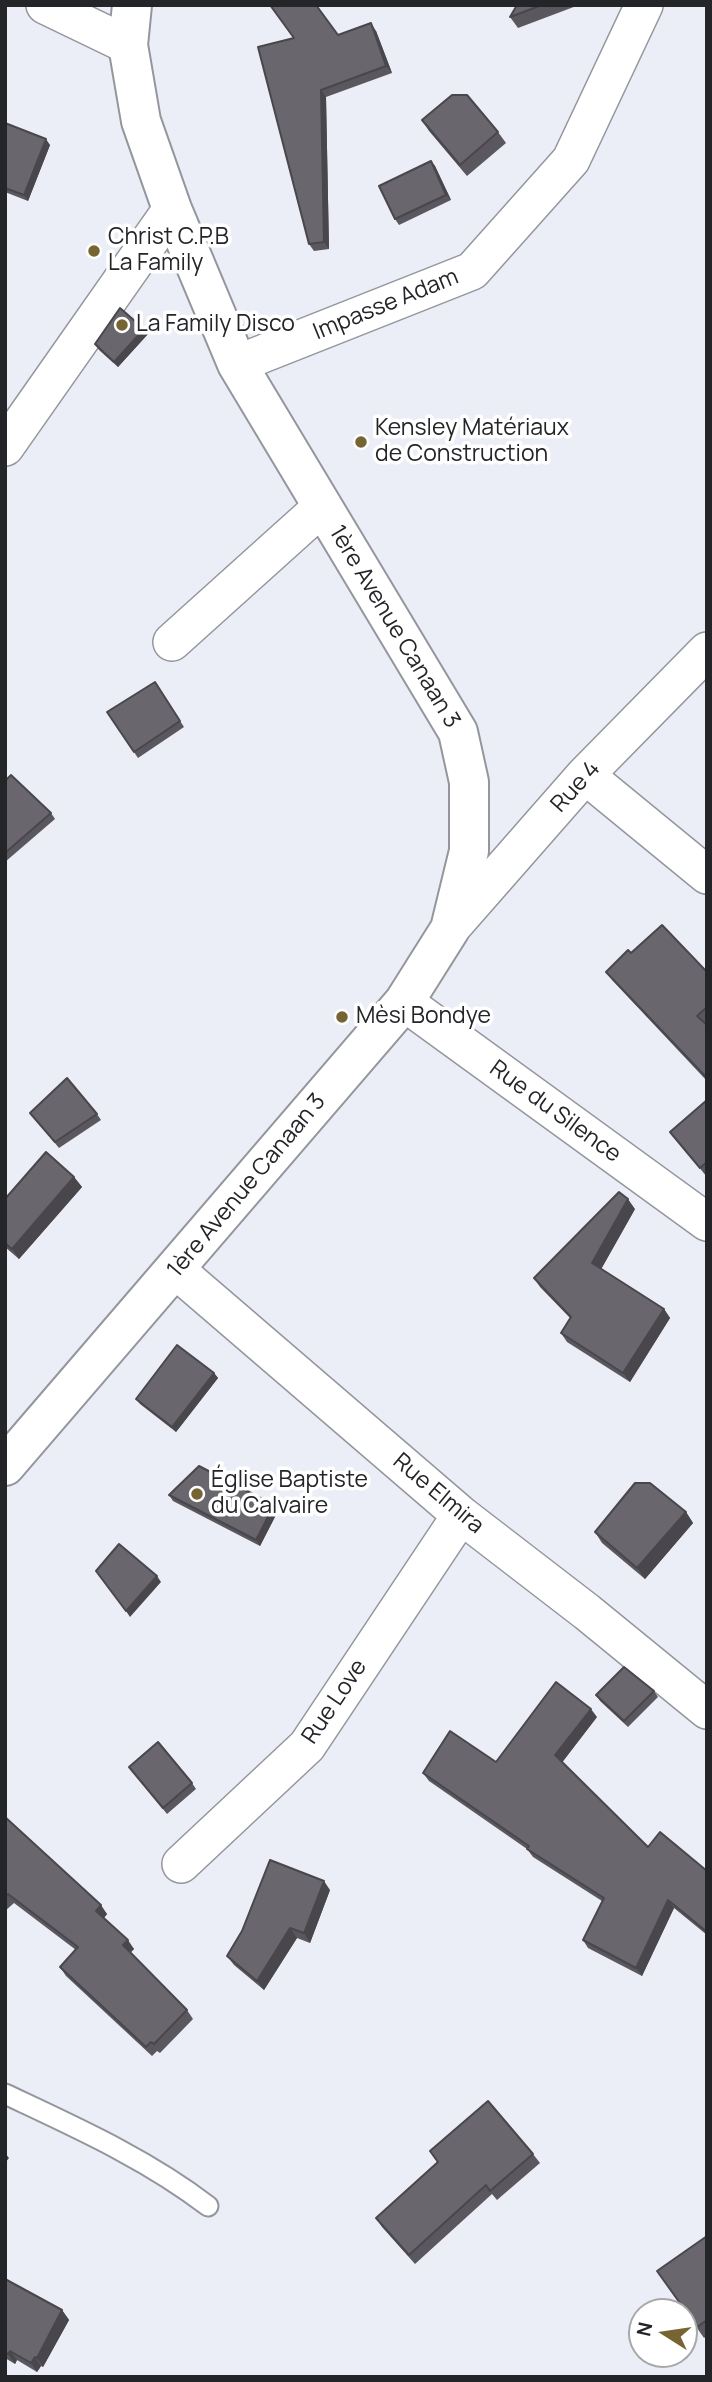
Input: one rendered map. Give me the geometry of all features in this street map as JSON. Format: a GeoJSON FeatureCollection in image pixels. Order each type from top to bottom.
{"type":"FeatureCollection","features":[{"type":"Feature","properties":{"kind":"main road","name":"1ère Avenue Canaan 3"},"geometry":{"type":"LineString","coordinates":[[5,1466],[404,1002],[450,929],[469,851],[469,782],[458,732],[237,364],[172,209],[141,121],[128,45],[132,5]]}},
{"type":"Feature","properties":{"kind":"street"},"geometry":{"type":"LineString","coordinates":[[45,5],[128,45]]}},
{"type":"Feature","properties":{"kind":"street","name":"Impasse Adam"},"geometry":{"type":"LineString","coordinates":[[237,364],[472,271],[571,160],[644,5]]}},
{"type":"Feature","properties":{"kind":"street"},"geometry":{"type":"LineString","coordinates":[[5,447],[172,209]]}},
{"type":"Feature","properties":{"kind":"street"},"geometry":{"type":"LineString","coordinates":[[172,642],[323,506]]}},
{"type":"Feature","properties":{"kind":"street","name":"Rue 4"},"geometry":{"type":"LineString","coordinates":[[450,929],[585,775],[707,650]]}},
{"type":"Feature","properties":{"kind":"street"},"geometry":{"type":"LineString","coordinates":[[585,775],[707,875]]}},
{"type":"Feature","properties":{"kind":"street","name":"Rue du Silence"},"geometry":{"type":"LineString","coordinates":[[404,1002],[707,1222]]}},
{"type":"Feature","properties":{"kind":"street","name":"Rue Elmira"},"geometry":{"type":"LineString","coordinates":[[176,1270],[461,1515],[587,1612],[707,1710]]}},
{"type":"Feature","properties":{"kind":"street","name":"Rue Love"},"geometry":{"type":"LineString","coordinates":[[180,1864],[307,1746],[461,1515]]}},
{"type":"Feature","properties":{"kind":"lane"},"geometry":{"type":"LineString","coordinates":[[5,2094],[174,2180],[208,2206]]}},
{"type":"Feature","properties":{"kind":"building"},"geometry":{"type":"Polygon","coordinates":[[[270,5],[316,5],[338,35],[371,23],[386,66],[321,90],[324,242],[309,244],[258,47],[294,38],[270,5]]]}},
{"type":"Feature","properties":{"kind":"building"},"geometry":{"type":"Polygon","coordinates":[[[517,5],[542,5],[510,17],[517,5]]]}},
{"type":"Feature","properties":{"kind":"building"},"geometry":{"type":"Polygon","coordinates":[[[452,95],[467,95],[498,132],[460,165],[422,120],[452,95]]]}},
{"type":"Feature","properties":{"kind":"building"},"geometry":{"type":"Polygon","coordinates":[[[5,123],[46,139],[24,195],[5,188],[5,123]]]}},
{"type":"Feature","properties":{"kind":"building"},"geometry":{"type":"Polygon","coordinates":[[[431,161],[446,195],[395,219],[379,186],[431,161]]]}},
{"type":"Feature","properties":{"kind":"building"},"geometry":{"type":"Polygon","coordinates":[[[120,308],[144,329],[114,362],[95,344],[120,308]]]}},
{"type":"Feature","properties":{"kind":"building"},"geometry":{"type":"Polygon","coordinates":[[[155,682],[180,721],[134,752],[107,712],[155,682]]]}},
{"type":"Feature","properties":{"kind":"building"},"geometry":{"type":"Polygon","coordinates":[[[11,775],[51,813],[5,853],[5,781],[11,775]]]}},
{"type":"Feature","properties":{"kind":"building"},"geometry":{"type":"Polygon","coordinates":[[[662,925],[707,972],[707,1007],[697,1016],[707,1025],[707,1078],[606,972],[628,950],[631,953],[662,925]]]}},
{"type":"Feature","properties":{"kind":"building"},"geometry":{"type":"Polygon","coordinates":[[[67,1078],[97,1114],[55,1142],[30,1113],[67,1078]]]}},
{"type":"Feature","properties":{"kind":"building"},"geometry":{"type":"Polygon","coordinates":[[[707,1100],[707,1162],[700,1168],[670,1132],[707,1100]]]}},
{"type":"Feature","properties":{"kind":"building"},"geometry":{"type":"Polygon","coordinates":[[[46,1152],[74,1177],[12,1249],[5,1243],[5,1199],[46,1152]]]}},
{"type":"Feature","properties":{"kind":"building"},"geometry":{"type":"Polygon","coordinates":[[[619,1192],[628,1199],[592,1263],[664,1309],[623,1373],[561,1333],[571,1317],[534,1278],[619,1192]]]}},
{"type":"Feature","properties":{"kind":"building"},"geometry":{"type":"Polygon","coordinates":[[[177,1345],[214,1373],[172,1427],[136,1399],[177,1345]]]}},
{"type":"Feature","properties":{"kind":"building"},"geometry":{"type":"Polygon","coordinates":[[[199,1466],[274,1505],[256,1540],[169,1495],[199,1466]]]}},
{"type":"Feature","properties":{"kind":"building"},"geometry":{"type":"Polygon","coordinates":[[[635,1483],[650,1483],[686,1512],[637,1568],[595,1532],[635,1483]]]}},
{"type":"Feature","properties":{"kind":"building"},"geometry":{"type":"Polygon","coordinates":[[[119,1544],[157,1576],[126,1611],[96,1571],[119,1544]]]}},
{"type":"Feature","properties":{"kind":"building"},"geometry":{"type":"Polygon","coordinates":[[[624,1667],[654,1691],[624,1721],[596,1695],[624,1667]]]}},
{"type":"Feature","properties":{"kind":"building"},"geometry":{"type":"Polygon","coordinates":[[[556,1682],[591,1709],[555,1755],[648,1847],[660,1832],[707,1871],[707,1932],[668,1900],[636,1968],[583,1940],[604,1898],[527,1849],[529,1846],[423,1773],[450,1731],[496,1762],[556,1682]]]}},
{"type":"Feature","properties":{"kind":"building"},"geometry":{"type":"Polygon","coordinates":[[[158,1742],[192,1783],[163,1808],[129,1767],[158,1742]]]}},
{"type":"Feature","properties":{"kind":"building"},"geometry":{"type":"Polygon","coordinates":[[[5,1817],[101,1905],[96,1911],[128,1940],[123,1945],[187,2010],[154,2044],[151,2042],[146,2047],[60,1967],[78,1947],[8,1894],[5,1896],[5,1817]]]}},
{"type":"Feature","properties":{"kind":"building"},"geometry":{"type":"Polygon","coordinates":[[[270,1860],[324,1881],[304,1933],[290,1928],[257,1981],[227,1956],[242,1931],[270,1860]]]}},
{"type":"Feature","properties":{"kind":"building"},"geometry":{"type":"Polygon","coordinates":[[[488,2101],[533,2154],[490,2191],[486,2185],[409,2255],[376,2218],[438,2162],[430,2151],[488,2101]]]}},
{"type":"Feature","properties":{"kind":"building"},"geometry":{"type":"Polygon","coordinates":[[[707,2236],[707,2320],[698,2326],[698,2298],[676,2298],[657,2271],[707,2236]]]}},
{"type":"Feature","properties":{"kind":"building"},"geometry":{"type":"Polygon","coordinates":[[[5,2279],[62,2310],[37,2358],[31,2363],[10,2351],[8,2354],[5,2352],[5,2279]]]}},
{"type":"Feature","properties":{"kind":"place","name":"Christ C.P.B La Family"},"geometry":{"type":"Point","coordinates":[94,251]}},
{"type":"Feature","properties":{"kind":"place","name":"La Family Disco"},"geometry":{"type":"Point","coordinates":[122,325]}},
{"type":"Feature","properties":{"kind":"place","name":"Kensley Matériaux de Construction"},"geometry":{"type":"Point","coordinates":[361,442]}},
{"type":"Feature","properties":{"kind":"place","name":"Mèsi Bondye"},"geometry":{"type":"Point","coordinates":[342,1017]}},
{"type":"Feature","properties":{"kind":"place","name":"Église Baptiste du Calvaire"},"geometry":{"type":"Point","coordinates":[197,1494]}}]}
